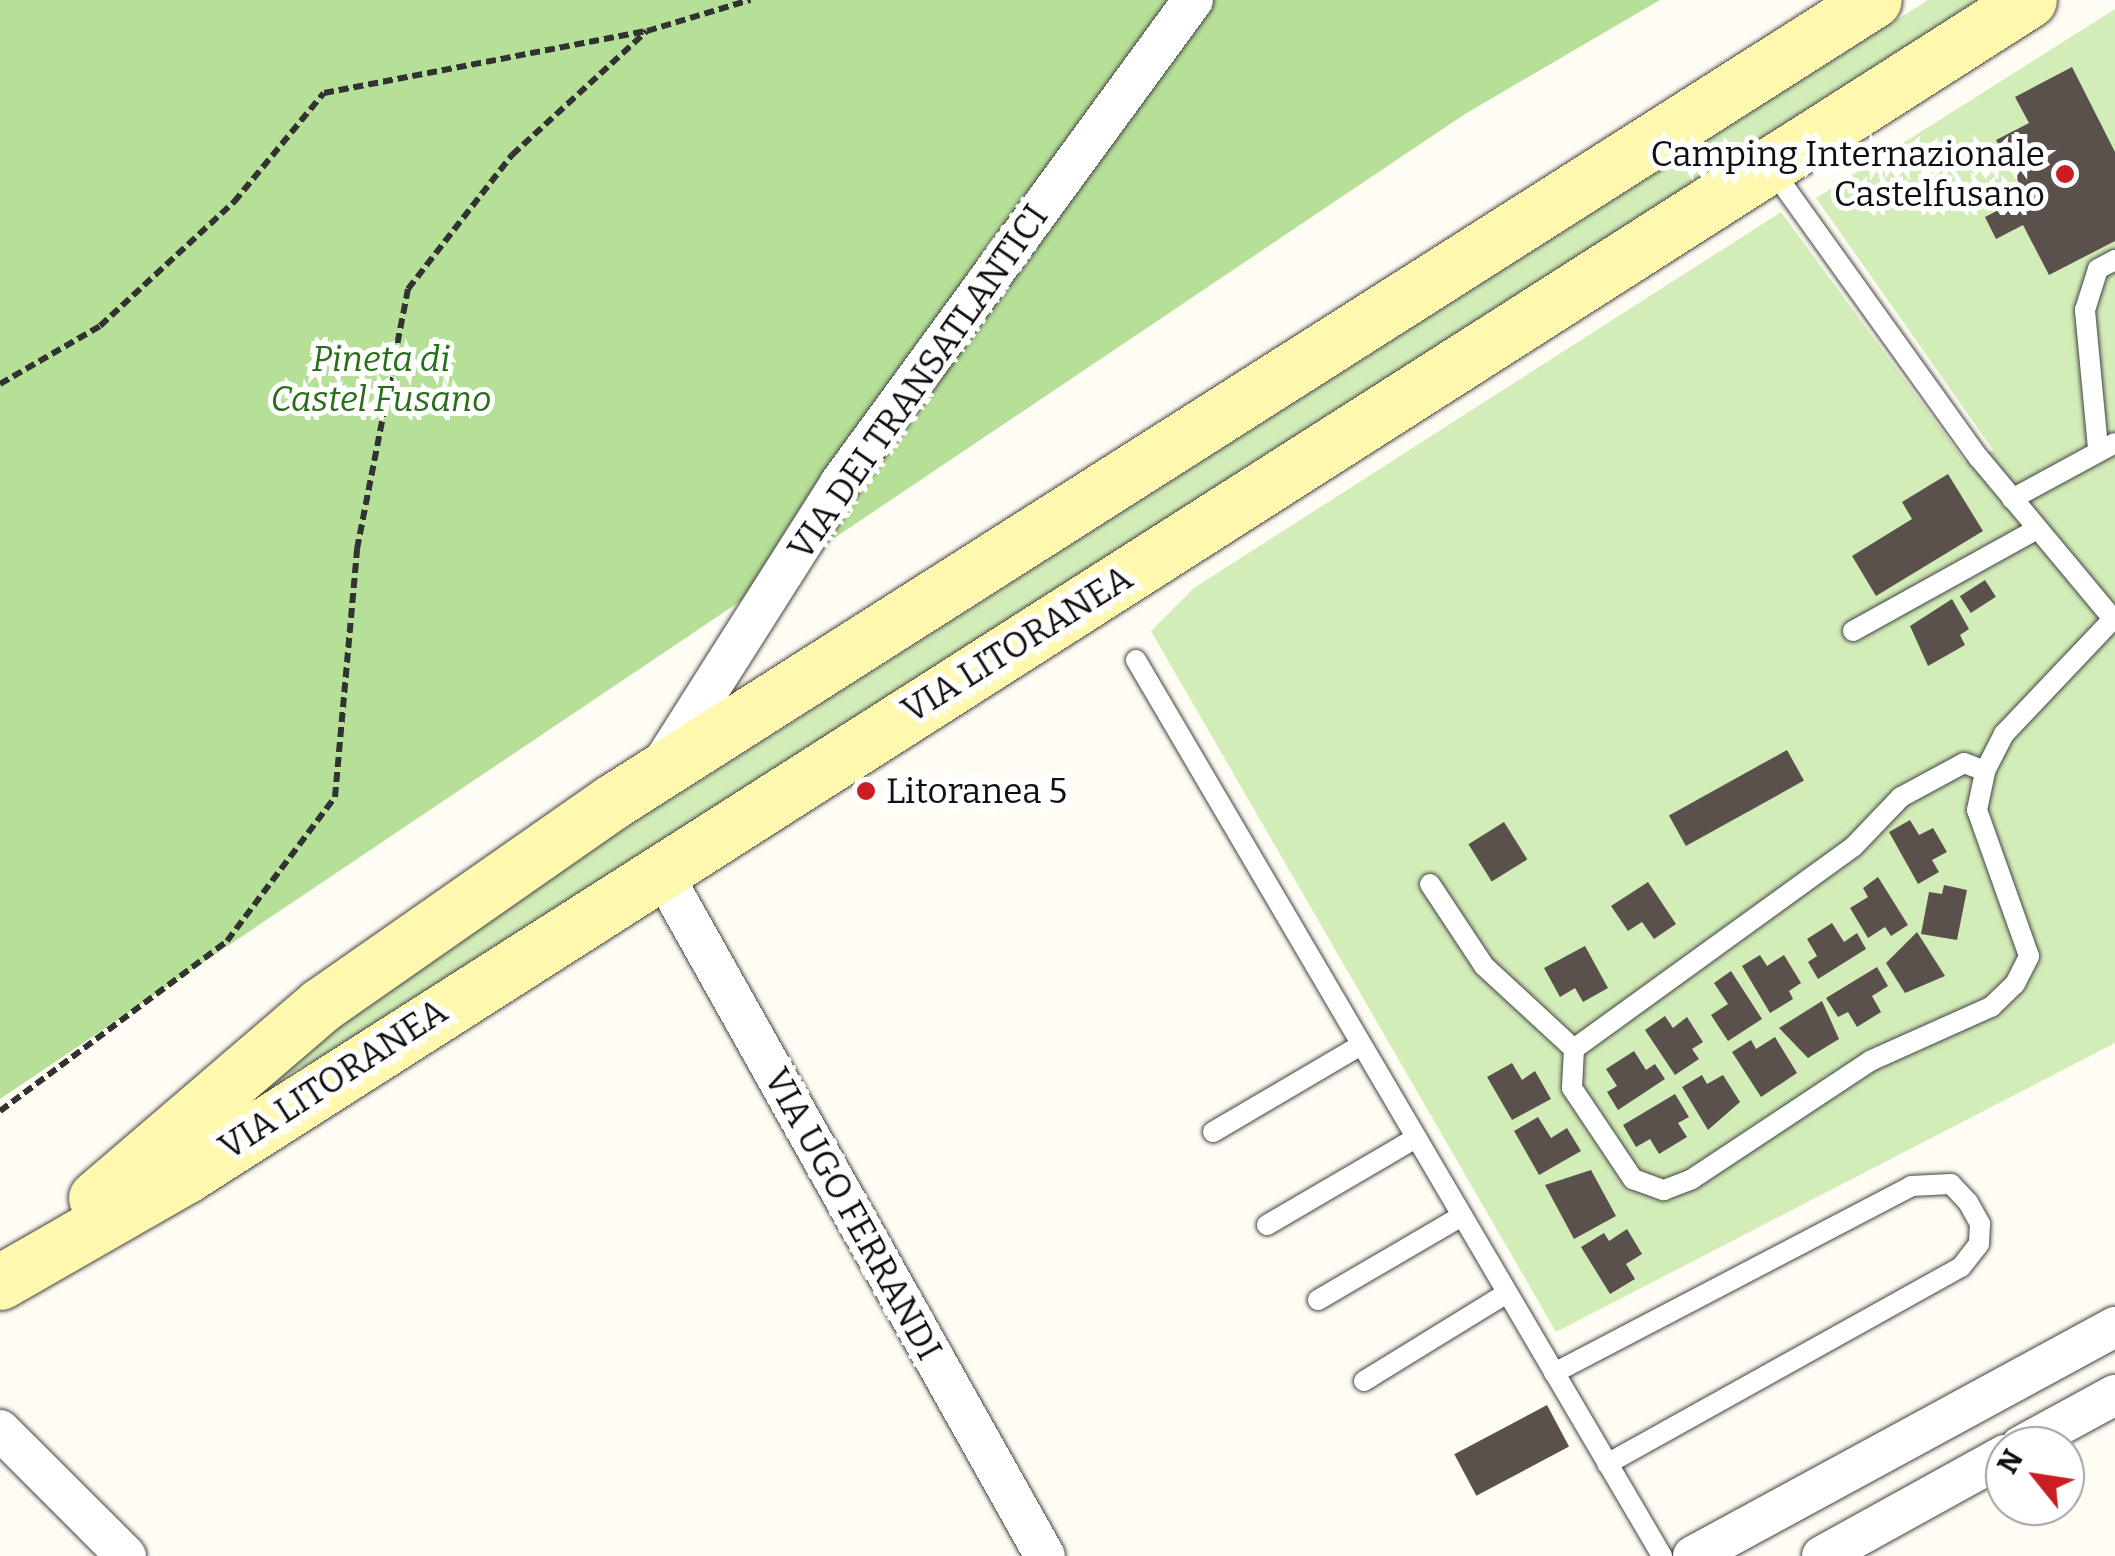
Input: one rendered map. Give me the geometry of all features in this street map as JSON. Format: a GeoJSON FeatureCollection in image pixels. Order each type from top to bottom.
{"type":"FeatureCollection","features":[{"type":"Feature","properties":{"kind":"main road","name":"VIA LITORANEA"},"geometry":{"type":"LineString","coordinates":[[0,1280],[321,1005],[656,774],[1874,0]]}},
{"type":"Feature","properties":{"kind":"main road","name":"VIA LITORANEA"},"geometry":{"type":"LineString","coordinates":[[0,1280],[185,1176],[2029,0]]}},
{"type":"Feature","properties":{"kind":"street","name":"VIA DEI TRANSATLANTICI"},"geometry":{"type":"LineString","coordinates":[[656,774],[840,483],[1193,0]]}},
{"type":"Feature","properties":{"kind":"street","name":"VIA UGO FERRANDI"},"geometry":{"type":"LineString","coordinates":[[661,871],[1045,1556]]}},
{"type":"Feature","properties":{"kind":"street"},"geometry":{"type":"LineString","coordinates":[[1693,1556],[2115,1327]]}},
{"type":"Feature","properties":{"kind":"street"},"geometry":{"type":"LineString","coordinates":[[2058,1426],[2115,1395]]}},
{"type":"Feature","properties":{"kind":"street"},"geometry":{"type":"LineString","coordinates":[[0,1430],[126,1556]]}},
{"type":"Feature","properties":{"kind":"street"},"geometry":{"type":"LineString","coordinates":[[1822,1556],[1985,1466]]}},
{"type":"Feature","properties":{"kind":"lane"},"geometry":{"type":"LineString","coordinates":[[1574,1049],[1572,1088],[1612,1152],[1633,1179],[1664,1190],[1692,1180],[1870,1060],[1991,1006],[2015,984],[2029,956],[1977,810],[1985,771],[2004,734],[2114,619],[2012,499],[1770,167]]}},
{"type":"Feature","properties":{"kind":"lane"},"geometry":{"type":"LineString","coordinates":[[2012,499],[2106,445],[2085,310],[2098,269],[2115,260]]}},
{"type":"Feature","properties":{"kind":"lane"},"geometry":{"type":"LineString","coordinates":[[1852,632],[2037,529]]}},
{"type":"Feature","properties":{"kind":"lane"},"geometry":{"type":"LineString","coordinates":[[1136,660],[1662,1556]]}},
{"type":"Feature","properties":{"kind":"lane"},"geometry":{"type":"LineString","coordinates":[[1574,1049],[1853,847],[1901,797],[1964,764],[1985,771]]}},
{"type":"Feature","properties":{"kind":"lane"},"geometry":{"type":"LineString","coordinates":[[1430,884],[1484,966],[1574,1049]]}},
{"type":"Feature","properties":{"kind":"lane"},"geometry":{"type":"LineString","coordinates":[[1213,1132],[1361,1045]]}},
{"type":"Feature","properties":{"kind":"lane"},"geometry":{"type":"LineString","coordinates":[[1267,1226],[1416,1138]]}},
{"type":"Feature","properties":{"kind":"lane"},"geometry":{"type":"LineString","coordinates":[[1554,1373],[1911,1186],[1951,1184],[1968,1202],[1980,1224],[1979,1244],[1961,1267],[1607,1464]]}},
{"type":"Feature","properties":{"kind":"lane"},"geometry":{"type":"LineString","coordinates":[[1318,1300],[1462,1216]]}},
{"type":"Feature","properties":{"kind":"lane"},"geometry":{"type":"LineString","coordinates":[[1364,1381],[1507,1293]]}},
{"type":"Feature","properties":{"kind":"path"},"geometry":{"type":"LineString","coordinates":[[0,384],[100,326],[234,202],[324,93],[647,31],[750,0]]}},
{"type":"Feature","properties":{"kind":"path"},"geometry":{"type":"LineString","coordinates":[[0,1111],[227,941],[335,797],[357,549],[408,290],[512,155],[647,31]]}},
{"type":"Feature","properties":{"kind":"green space","name":"Pineta di Castel Fusano"},"geometry":{"type":"Polygon","coordinates":[[[0,0],[1660,0],[1465,114],[0,1099],[0,0]]]}},
{"type":"Feature","properties":{"kind":"green space"},"geometry":{"type":"Polygon","coordinates":[[[1928,0],[1978,0],[340,1047],[277,1080],[343,1019],[452,939],[1928,0]]]}},
{"type":"Feature","properties":{"kind":"green space"},"geometry":{"type":"Polygon","coordinates":[[[2115,9],[2115,1043],[1556,1332],[1151,631],[1194,588],[1781,212],[1965,462],[1993,450],[1816,198],[2115,9]]]}},
{"type":"Feature","properties":{"kind":"building","name":"Camping Internazionale Castelfusano"},"geometry":{"type":"Polygon","coordinates":[[[2072,67],[2115,152],[2115,241],[2049,275],[2023,225],[1996,239],[1985,217],[2026,196],[1996,140],[2029,123],[2015,97],[2072,67]]]}},
{"type":"Feature","properties":{"kind":"building"},"geometry":{"type":"Polygon","coordinates":[[[1948,474],[1983,531],[1876,596],[1852,556],[1912,519],[1902,502],[1948,474]]]}},
{"type":"Feature","properties":{"kind":"building"},"geometry":{"type":"Polygon","coordinates":[[[1985,580],[1996,597],[1971,613],[1960,596],[1985,580]]]}},
{"type":"Feature","properties":{"kind":"building"},"geometry":{"type":"Polygon","coordinates":[[[1952,599],[1969,629],[1960,635],[1965,645],[1928,666],[1910,626],[1952,599]]]}},
{"type":"Feature","properties":{"kind":"building"},"geometry":{"type":"Polygon","coordinates":[[[1787,750],[1804,781],[1686,846],[1669,815],[1787,750]]]}},
{"type":"Feature","properties":{"kind":"building"},"geometry":{"type":"Polygon","coordinates":[[[1910,820],[1919,835],[1933,828],[1947,852],[1932,860],[1939,872],[1918,884],[1889,832],[1910,820]]]}},
{"type":"Feature","properties":{"kind":"building"},"geometry":{"type":"Polygon","coordinates":[[[1504,822],[1527,859],[1492,882],[1468,844],[1504,822]]]}},
{"type":"Feature","properties":{"kind":"building"},"geometry":{"type":"Polygon","coordinates":[[[1878,877],[1908,925],[1891,936],[1885,927],[1868,938],[1850,908],[1868,897],[1863,888],[1878,877]]]}},
{"type":"Feature","properties":{"kind":"building"},"geometry":{"type":"Polygon","coordinates":[[[1648,882],[1676,924],[1654,939],[1642,922],[1628,931],[1611,906],[1648,882]]]}},
{"type":"Feature","properties":{"kind":"building"},"geometry":{"type":"Polygon","coordinates":[[[1944,885],[1967,890],[1957,940],[1921,934],[1929,892],[1942,894],[1944,885]]]}},
{"type":"Feature","properties":{"kind":"building"},"geometry":{"type":"Polygon","coordinates":[[[1832,923],[1844,942],[1857,933],[1866,949],[1818,979],[1808,962],[1817,956],[1807,939],[1832,923]]]}},
{"type":"Feature","properties":{"kind":"building"},"geometry":{"type":"Polygon","coordinates":[[[1917,932],[1945,976],[1905,993],[1886,963],[1917,932]]]}},
{"type":"Feature","properties":{"kind":"building"},"geometry":{"type":"Polygon","coordinates":[[[1585,946],[1608,988],[1583,1002],[1575,988],[1560,997],[1544,968],[1585,946]]]}},
{"type":"Feature","properties":{"kind":"building"},"geometry":{"type":"Polygon","coordinates":[[[1760,955],[1767,966],[1784,955],[1801,983],[1789,991],[1793,999],[1770,1013],[1742,966],[1760,955]]]}},
{"type":"Feature","properties":{"kind":"building"},"geometry":{"type":"Polygon","coordinates":[[[1877,967],[1888,986],[1872,996],[1881,1012],[1857,1027],[1848,1012],[1838,1017],[1826,998],[1877,967]]]}},
{"type":"Feature","properties":{"kind":"building"},"geometry":{"type":"Polygon","coordinates":[[[1731,971],[1762,1019],[1728,1041],[1711,1015],[1728,1004],[1714,983],[1731,971]]]}},
{"type":"Feature","properties":{"kind":"building"},"geometry":{"type":"Polygon","coordinates":[[[1822,1001],[1839,1039],[1808,1058],[1779,1028],[1822,1001]]]}},
{"type":"Feature","properties":{"kind":"building"},"geometry":{"type":"Polygon","coordinates":[[[1665,1016],[1673,1028],[1687,1017],[1703,1042],[1692,1049],[1699,1059],[1675,1075],[1645,1030],[1665,1016]]]}},
{"type":"Feature","properties":{"kind":"building"},"geometry":{"type":"Polygon","coordinates":[[[1775,1037],[1797,1073],[1761,1097],[1732,1052],[1751,1040],[1756,1049],[1775,1037]]]}},
{"type":"Feature","properties":{"kind":"building"},"geometry":{"type":"Polygon","coordinates":[[[1634,1051],[1646,1070],[1655,1064],[1665,1079],[1618,1110],[1607,1092],[1617,1086],[1606,1069],[1634,1051]]]}},
{"type":"Feature","properties":{"kind":"building"},"geometry":{"type":"Polygon","coordinates":[[[1512,1063],[1522,1080],[1535,1071],[1551,1099],[1512,1120],[1487,1077],[1512,1063]]]}},
{"type":"Feature","properties":{"kind":"building"},"geometry":{"type":"Polygon","coordinates":[[[1702,1075],[1707,1084],[1723,1075],[1740,1102],[1708,1130],[1682,1087],[1702,1075]]]}},
{"type":"Feature","properties":{"kind":"building"},"geometry":{"type":"Polygon","coordinates":[[[1675,1094],[1689,1117],[1678,1123],[1687,1137],[1659,1154],[1650,1139],[1636,1147],[1623,1125],[1675,1094]]]}},
{"type":"Feature","properties":{"kind":"building"},"geometry":{"type":"Polygon","coordinates":[[[1538,1117],[1551,1138],[1567,1128],[1581,1151],[1539,1175],[1514,1131],[1538,1117]]]}},
{"type":"Feature","properties":{"kind":"building"},"geometry":{"type":"Polygon","coordinates":[[[1591,1170],[1616,1216],[1574,1239],[1545,1185],[1591,1170]]]}},
{"type":"Feature","properties":{"kind":"building"},"geometry":{"type":"Polygon","coordinates":[[[1627,1229],[1642,1254],[1626,1264],[1635,1279],[1610,1294],[1581,1247],[1604,1233],[1609,1241],[1627,1229]]]}},
{"type":"Feature","properties":{"kind":"building"},"geometry":{"type":"Polygon","coordinates":[[[1547,1405],[1569,1446],[1476,1496],[1454,1454],[1547,1405]]]}},
{"type":"Feature","properties":{"kind":"place","name":"Camping Internazionale Castelfusano"},"geometry":{"type":"Point","coordinates":[2065,174]}},
{"type":"Feature","properties":{"kind":"place","name":"Litoranea 5"},"geometry":{"type":"Point","coordinates":[866,791]}}]}
